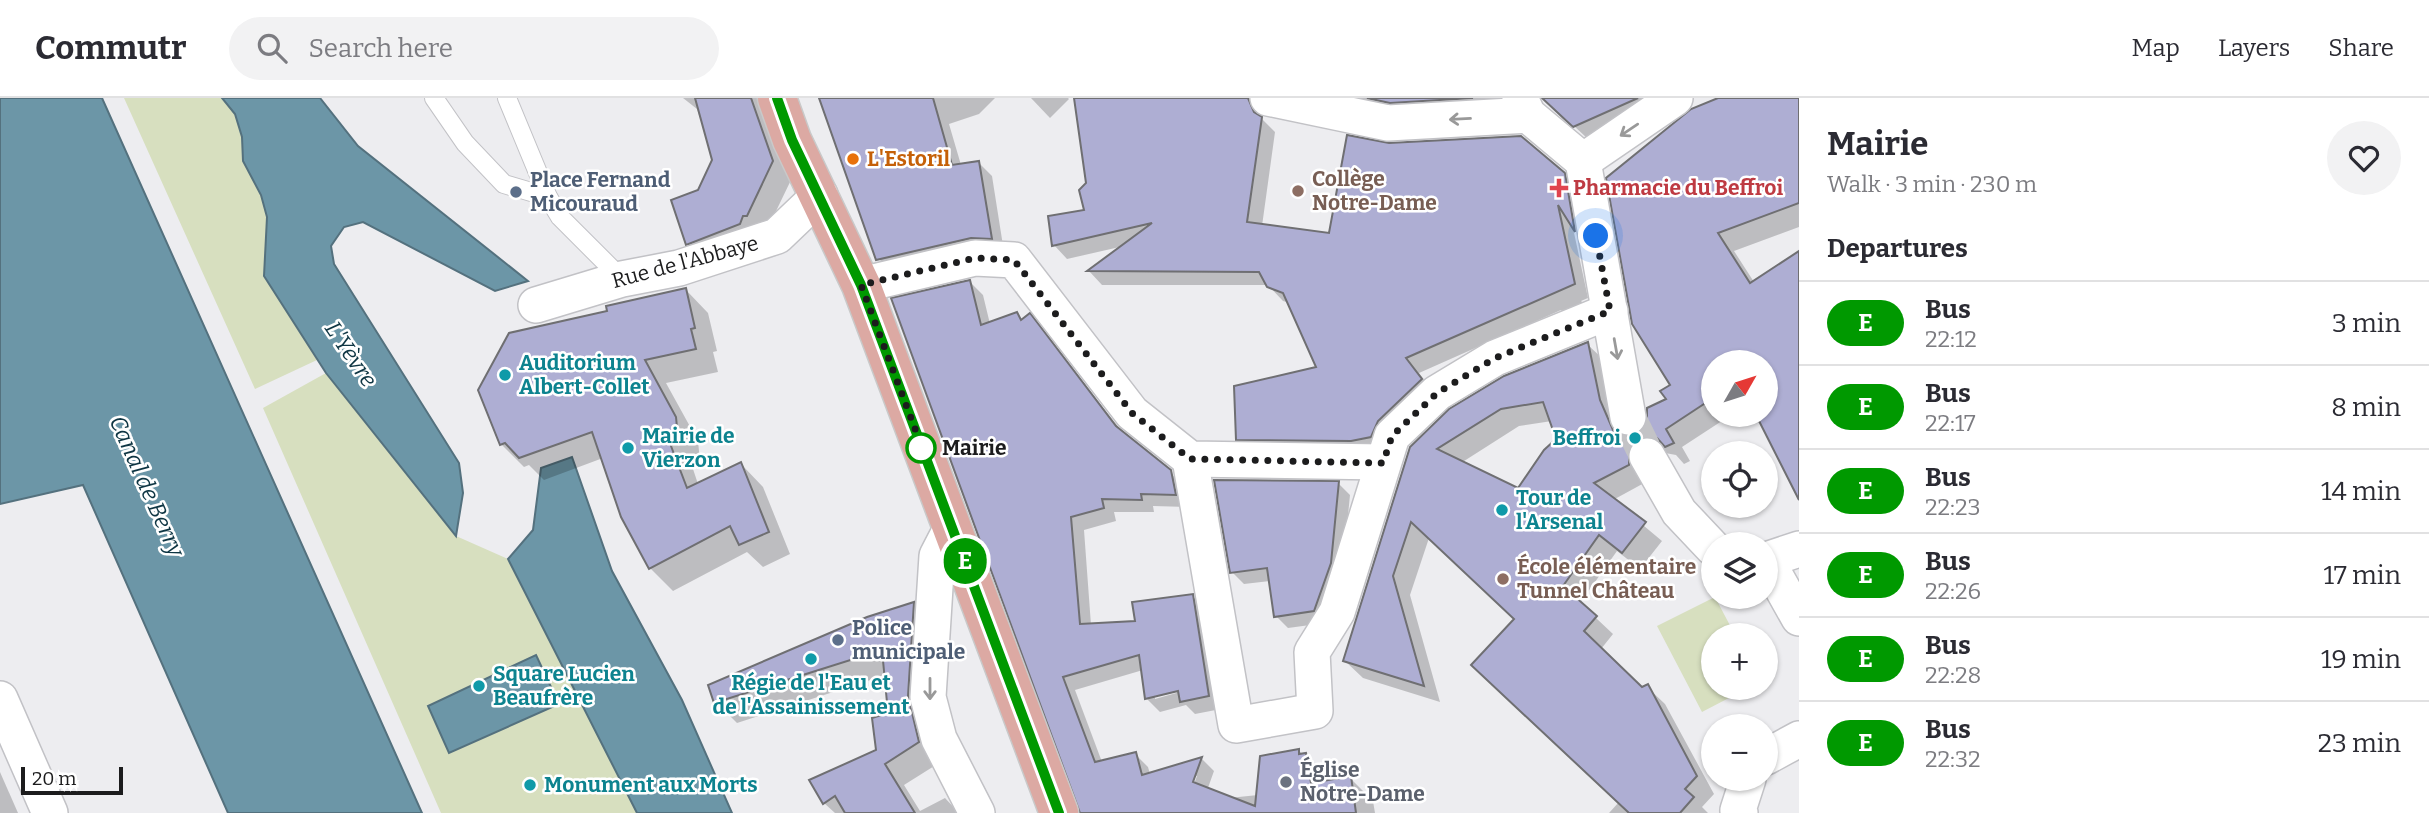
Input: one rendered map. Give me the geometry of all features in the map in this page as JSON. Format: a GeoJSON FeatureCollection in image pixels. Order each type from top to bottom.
{"type":"FeatureCollection","features":[{"type":"Feature","properties":{"kind":"main road"},"geometry":{"type":"LineString","coordinates":[[777,98],[792,140],[861,285],[1059,813]]}},
{"type":"Feature","properties":{"kind":"street"},"geometry":{"type":"LineString","coordinates":[[1269,98],[1388,123],[1524,107],[1583,161],[1628,417]]}},
{"type":"Feature","properties":{"kind":"street"},"geometry":{"type":"LineString","coordinates":[[1583,161],[1675,98]]}},
{"type":"Feature","properties":{"kind":"street","name":"Rue de l'Abbaye"},"geometry":{"type":"LineString","coordinates":[[536,305],[622,279],[679,268],[777,236],[820,195]]}},
{"type":"Feature","properties":{"kind":"street"},"geometry":{"type":"LineString","coordinates":[[861,285],[975,258],[1014,260],[1132,413],[1190,459],[1383,463]]}},
{"type":"Feature","properties":{"kind":"street"},"geometry":{"type":"LineString","coordinates":[[1190,459],[1236,725],[1315,711],[1312,652],[1336,612],[1392,436],[1437,393],[1495,358],[1610,311]]}},
{"type":"Feature","properties":{"kind":"street"},"geometry":{"type":"LineString","coordinates":[[1647,456],[1679,512],[1701,535]]}},
{"type":"Feature","properties":{"kind":"street"},"geometry":{"type":"LineString","coordinates":[[952,527],[937,556],[928,696],[939,739],[977,813]]}},
{"type":"Feature","properties":{"kind":"street"},"geometry":{"type":"LineString","coordinates":[[1778,560],[1799,618]]}},
{"type":"Feature","properties":{"kind":"street"},"geometry":{"type":"LineString","coordinates":[[0,699],[50,813]]}},
{"type":"Feature","properties":{"kind":"street"},"geometry":{"type":"LineString","coordinates":[[1778,750],[1799,739]]}},
{"type":"Feature","properties":{"kind":"lane"},"geometry":{"type":"LineString","coordinates":[[434,98],[465,143],[504,184],[548,197]]}},
{"type":"Feature","properties":{"kind":"lane"},"geometry":{"type":"LineString","coordinates":[[507,98],[548,197],[560,217],[622,279]]}},
{"type":"Feature","properties":{"kind":"green space"},"geometry":{"type":"Polygon","coordinates":[[[124,98],[222,98],[235,114],[242,137],[243,161],[261,195],[267,217],[264,276],[317,360],[255,389],[124,98]]]}},
{"type":"Feature","properties":{"kind":"green space","name":"Square Lucien Beaufrère"},"geometry":{"type":"Polygon","coordinates":[[[326,373],[456,536],[508,559],[637,813],[441,813],[263,408],[326,373]]]}},
{"type":"Feature","properties":{"kind":"green space"},"geometry":{"type":"Polygon","coordinates":[[[1701,604],[1701,609],[1721,609],[1729,623],[1701,623],[1701,700],[1725,700],[1702,712],[1657,626],[1701,604]]]}},
{"type":"Feature","properties":{"kind":"water","name":"Canal de Berry"},"geometry":{"type":"Polygon","coordinates":[[[0,98],[102,98],[422,813],[228,813],[83,485],[0,504],[0,98]]]}},
{"type":"Feature","properties":{"kind":"water","name":"L'Yèvre"},"geometry":{"type":"Polygon","coordinates":[[[222,98],[320,98],[358,146],[528,281],[495,291],[363,222],[344,227],[331,246],[334,264],[459,463],[463,493],[456,536],[326,373],[264,276],[267,217],[261,195],[243,161],[242,137],[235,114],[222,98]]]}},
{"type":"Feature","properties":{"kind":"water"},"geometry":{"type":"Polygon","coordinates":[[[572,457],[612,571],[682,700],[732,813],[637,813],[508,559],[533,530],[541,468],[572,457]]]}},
{"type":"Feature","properties":{"kind":"water"},"geometry":{"type":"Polygon","coordinates":[[[536,655],[559,704],[449,753],[428,706],[536,655]]]}},
{"type":"Feature","properties":{"kind":"building"},"geometry":{"type":"Polygon","coordinates":[[[695,98],[751,98],[773,161],[747,216],[743,216],[740,224],[686,245],[671,200],[698,190],[712,160],[695,98]]]}},
{"type":"Feature","properties":{"kind":"building"},"geometry":{"type":"Polygon","coordinates":[[[819,98],[933,98],[952,165],[979,161],[992,239],[971,238],[876,260],[819,98]]]}},
{"type":"Feature","properties":{"kind":"building"},"geometry":{"type":"Polygon","coordinates":[[[1074,98],[1248,98],[1254,112],[1262,117],[1247,222],[1329,233],[1347,135],[1389,143],[1521,136],[1565,173],[1575,232],[1558,205],[1575,284],[1406,358],[1422,379],[1378,421],[1371,437],[1351,441],[1236,440],[1234,386],[1316,367],[1283,293],[1267,287],[1259,272],[1087,271],[1152,223],[1052,246],[1048,216],[1084,210],[1079,190],[1086,183],[1074,98]]]}},
{"type":"Feature","properties":{"kind":"building"},"geometry":{"type":"Polygon","coordinates":[[[1367,98],[1473,98],[1390,103],[1367,98]]]}},
{"type":"Feature","properties":{"kind":"building"},"geometry":{"type":"Polygon","coordinates":[[[1542,98],[1638,98],[1573,127],[1542,98]]]}},
{"type":"Feature","properties":{"kind":"building"},"geometry":{"type":"Polygon","coordinates":[[[1718,98],[1799,98],[1799,203],[1718,233],[1750,283],[1799,251],[1799,500],[1778,458],[1778,441],[1769,441],[1762,427],[1778,427],[1778,350],[1701,350],[1701,406],[1666,429],[1674,443],[1665,447],[1657,438],[1638,438],[1629,446],[1629,465],[1594,483],[1646,522],[1622,553],[1599,535],[1563,586],[1597,616],[1584,631],[1642,687],[1648,684],[1697,776],[1685,789],[1694,797],[1680,813],[1629,813],[1471,665],[1514,619],[1411,522],[1393,576],[1424,686],[1343,661],[1410,447],[1449,409],[1504,376],[1588,342],[1600,400],[1613,430],[1622,436],[1640,433],[1647,423],[1647,408],[1666,399],[1660,391],[1670,385],[1632,324],[1606,178],[1691,109],[1718,98]],[[1543,402],[1501,409],[1437,449],[1518,488],[1544,450],[1556,439],[1543,402]]]}},
{"type":"Feature","properties":{"kind":"building"},"geometry":{"type":"Polygon","coordinates":[[[970,280],[981,325],[1017,312],[1021,320],[1030,313],[1116,426],[1171,470],[1176,495],[1141,494],[1142,500],[1102,499],[1104,508],[1071,517],[1080,624],[1135,621],[1132,602],[1193,594],[1209,696],[1180,702],[1178,691],[1145,699],[1139,655],[1063,677],[1095,762],[1136,752],[1142,775],[1202,757],[1193,782],[1255,806],[1260,756],[1299,749],[1299,754],[1306,753],[1311,783],[1351,776],[1356,813],[1080,813],[891,298],[970,280]]]}},
{"type":"Feature","properties":{"kind":"building","name":"Mairie de Vierzon"},"geometry":{"type":"Polygon","coordinates":[[[686,288],[695,328],[691,329],[696,349],[645,360],[676,417],[678,438],[671,446],[687,488],[741,462],[769,532],[739,545],[730,526],[649,569],[621,517],[592,432],[519,458],[505,443],[500,445],[478,390],[509,333],[607,311],[606,306],[686,288]]]}},
{"type":"Feature","properties":{"kind":"building"},"geometry":{"type":"Polygon","coordinates":[[[1214,480],[1339,481],[1331,563],[1314,611],[1274,617],[1267,568],[1230,573],[1214,480]]]}},
{"type":"Feature","properties":{"kind":"building"},"geometry":{"type":"Polygon","coordinates":[[[914,602],[908,696],[919,742],[885,764],[915,813],[845,813],[835,796],[823,804],[809,780],[876,750],[872,718],[888,713],[882,650],[714,703],[708,685],[867,617],[914,602]]]}},
{"type":"Feature","properties":{"kind":"tunnel"},"geometry":{"type":"LineString","coordinates":[[1628,417],[1647,456]]}},
{"type":"Feature","properties":{"kind":"bus line","name":"E"},"geometry":{"type":"LineString","coordinates":[[777,98],[792,140],[848,255],[882,338],[905,406],[1059,813]]}},
{"type":"Feature","properties":{"kind":"place","name":"L'Estoril"},"geometry":{"type":"Point","coordinates":[853,159]}},
{"type":"Feature","properties":{"kind":"place","name":"Pharmacie du Beffroi"},"geometry":{"type":"Point","coordinates":[1559,188]}},
{"type":"Feature","properties":{"kind":"place","name":"Collège Notre-Dame"},"geometry":{"type":"Point","coordinates":[1298,191]}},
{"type":"Feature","properties":{"kind":"place","name":"Place Fernand Micouraud"},"geometry":{"type":"Point","coordinates":[516,192]}},
{"type":"Feature","properties":{"kind":"place","name":"Auditorium Albert-Collet"},"geometry":{"type":"Point","coordinates":[505,375]}},
{"type":"Feature","properties":{"kind":"place","name":"Beffroi"},"geometry":{"type":"Point","coordinates":[1635,438]}},
{"type":"Feature","properties":{"kind":"place","name":"Mairie de Vierzon"},"geometry":{"type":"Point","coordinates":[628,448]}},
{"type":"Feature","properties":{"kind":"place","name":"Mairie"},"geometry":{"type":"Point","coordinates":[921,448]}},
{"type":"Feature","properties":{"kind":"place","name":"Tour de l'Arsenal"},"geometry":{"type":"Point","coordinates":[1502,510]}},
{"type":"Feature","properties":{"kind":"place","name":"École élémentaire Tunnel Château"},"geometry":{"type":"Point","coordinates":[1503,579]}},
{"type":"Feature","properties":{"kind":"place","name":"Police municipale"},"geometry":{"type":"Point","coordinates":[838,640]}},
{"type":"Feature","properties":{"kind":"place","name":"Régie de l'Eau et de l'Assainissement"},"geometry":{"type":"Point","coordinates":[811,659]}},
{"type":"Feature","properties":{"kind":"place","name":"Square Lucien Beaufrère"},"geometry":{"type":"Point","coordinates":[479,686]}},
{"type":"Feature","properties":{"kind":"place","name":"Église Notre-Dame"},"geometry":{"type":"Point","coordinates":[1286,782]}},
{"type":"Feature","properties":{"kind":"place","name":"Monument aux Morts"},"geometry":{"type":"Point","coordinates":[530,785]}},
{"type":"Feature","properties":{"kind":"route"},"geometry":{"type":"LineString","coordinates":[[921,448],[923,450],[861,285],[975,258],[1014,260],[1132,413],[1190,459],[1383,463],[1392,436],[1437,393],[1495,358],[1610,311],[1596,236]]}}]}
